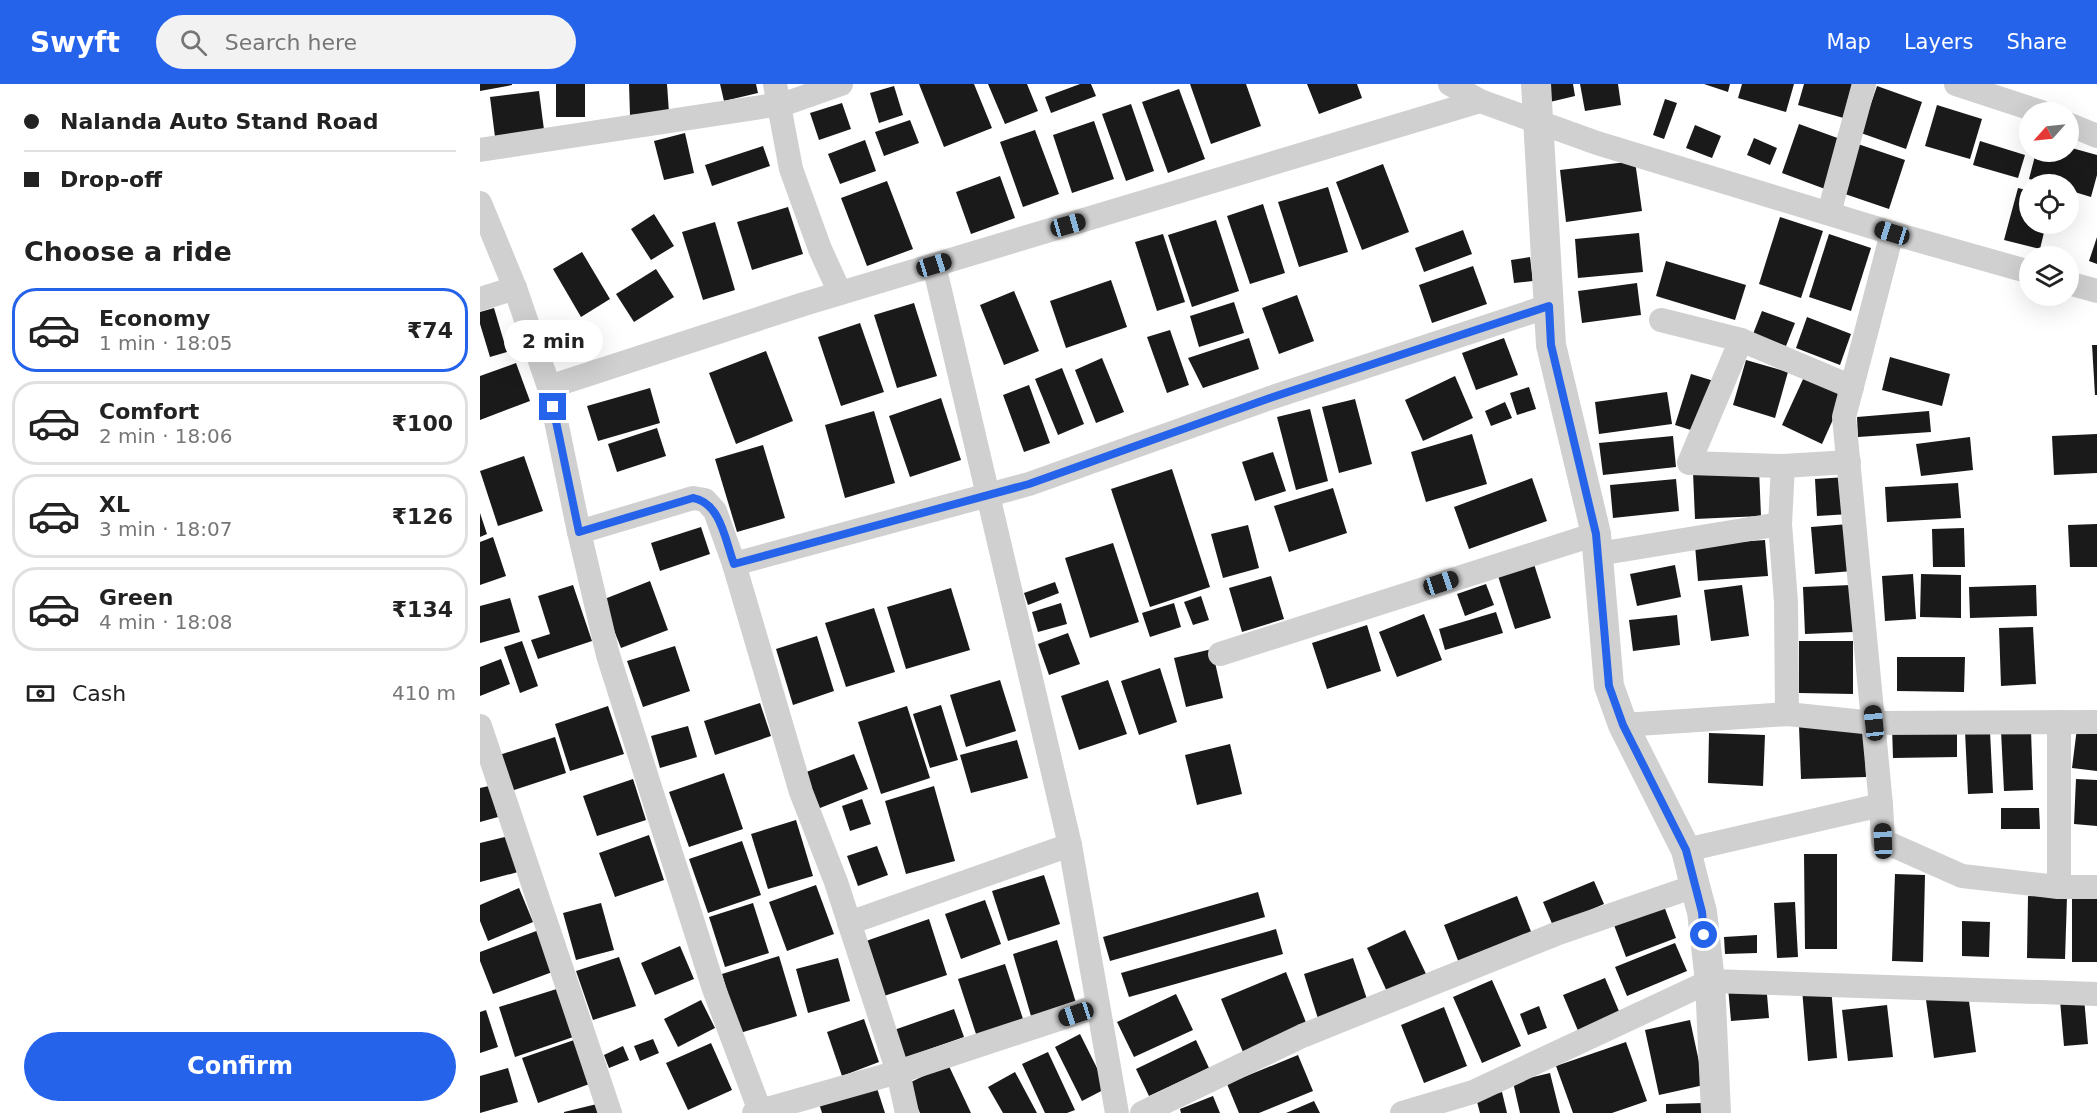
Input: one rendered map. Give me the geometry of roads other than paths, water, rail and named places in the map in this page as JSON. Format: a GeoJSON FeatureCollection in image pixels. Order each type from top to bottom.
{"type":"FeatureCollection","features":[{"type":"Feature","properties":{"kind":"street"},"geometry":{"type":"LineString","coordinates":[[480,150],[841,84]]}},
{"type":"Feature","properties":{"kind":"street"},"geometry":{"type":"LineString","coordinates":[[1450,84],[1480,101],[1597,143],[1892,233],[2019,269]]}},
{"type":"Feature","properties":{"kind":"street"},"geometry":{"type":"LineString","coordinates":[[1536,84],[1551,345],[1597,544],[1609,686],[1623,725],[1686,850],[1702,912],[1710,981],[1716,1113]]}},
{"type":"Feature","properties":{"kind":"street"},"geometry":{"type":"LineString","coordinates":[[1829,213],[1864,84]]}},
{"type":"Feature","properties":{"kind":"street"},"geometry":{"type":"LineString","coordinates":[[1956,84],[2019,105]]}},
{"type":"Feature","properties":{"kind":"street"},"geometry":{"type":"LineString","coordinates":[[777,94],[791,169],[820,249],[840,293]]}},
{"type":"Feature","properties":{"kind":"street"},"geometry":{"type":"LineString","coordinates":[[549,387],[840,293],[1480,101]]}},
{"type":"Feature","properties":{"kind":"street"},"geometry":{"type":"LineString","coordinates":[[2079,129],[2097,136]]}},
{"type":"Feature","properties":{"kind":"street"},"geometry":{"type":"LineString","coordinates":[[480,203],[515,288],[549,387],[579,532],[608,655],[714,989],[757,1112],[898,1072],[1098,1006]]}},
{"type":"Feature","properties":{"kind":"street"},"geometry":{"type":"LineString","coordinates":[[1892,233],[1844,417],[1874,723],[1883,841],[1962,876],[2059,886],[2097,887]]}},
{"type":"Feature","properties":{"kind":"street"},"geometry":{"type":"LineString","coordinates":[[934,265],[1070,845],[1118,1113]]}},
{"type":"Feature","properties":{"kind":"street"},"geometry":{"type":"LineString","coordinates":[[2079,286],[2097,291]]}},
{"type":"Feature","properties":{"kind":"street"},"geometry":{"type":"LineString","coordinates":[[480,299],[515,288]]}},
{"type":"Feature","properties":{"kind":"street"},"geometry":{"type":"LineString","coordinates":[[734,564],[1029,484],[1270,398],[1549,306]]}},
{"type":"Feature","properties":{"kind":"street"},"geometry":{"type":"LineString","coordinates":[[1661,320],[1741,340],[1852,387]]}},
{"type":"Feature","properties":{"kind":"street"},"geometry":{"type":"LineString","coordinates":[[1741,340],[1689,463],[1783,466],[1849,462]]}},
{"type":"Feature","properties":{"kind":"street"},"geometry":{"type":"LineString","coordinates":[[1783,466],[1780,524],[1786,602],[1787,714]]}},
{"type":"Feature","properties":{"kind":"street"},"geometry":{"type":"LineString","coordinates":[[579,532],[693,498],[705,500],[715,511],[734,564],[801,792],[849,923],[898,1072],[907,1113]]}},
{"type":"Feature","properties":{"kind":"street"},"geometry":{"type":"LineString","coordinates":[[1220,654],[1597,544],[1780,524]]}},
{"type":"Feature","properties":{"kind":"street"},"geometry":{"type":"LineString","coordinates":[[1623,725],[1787,714],[1874,723],[2097,722]]}},
{"type":"Feature","properties":{"kind":"street"},"geometry":{"type":"LineString","coordinates":[[2059,722],[2059,886]]}},
{"type":"Feature","properties":{"kind":"street"},"geometry":{"type":"LineString","coordinates":[[480,726],[610,1113]]}},
{"type":"Feature","properties":{"kind":"street"},"geometry":{"type":"LineString","coordinates":[[1686,850],[1881,805]]}},
{"type":"Feature","properties":{"kind":"street"},"geometry":{"type":"LineString","coordinates":[[849,923],[1070,845]]}},
{"type":"Feature","properties":{"kind":"street"},"geometry":{"type":"LineString","coordinates":[[1142,1113],[1313,1031],[1556,934],[1695,886]]}},
{"type":"Feature","properties":{"kind":"street"},"geometry":{"type":"LineString","coordinates":[[1405,1112],[1473,1092],[1710,981],[2097,994]]}}]}
